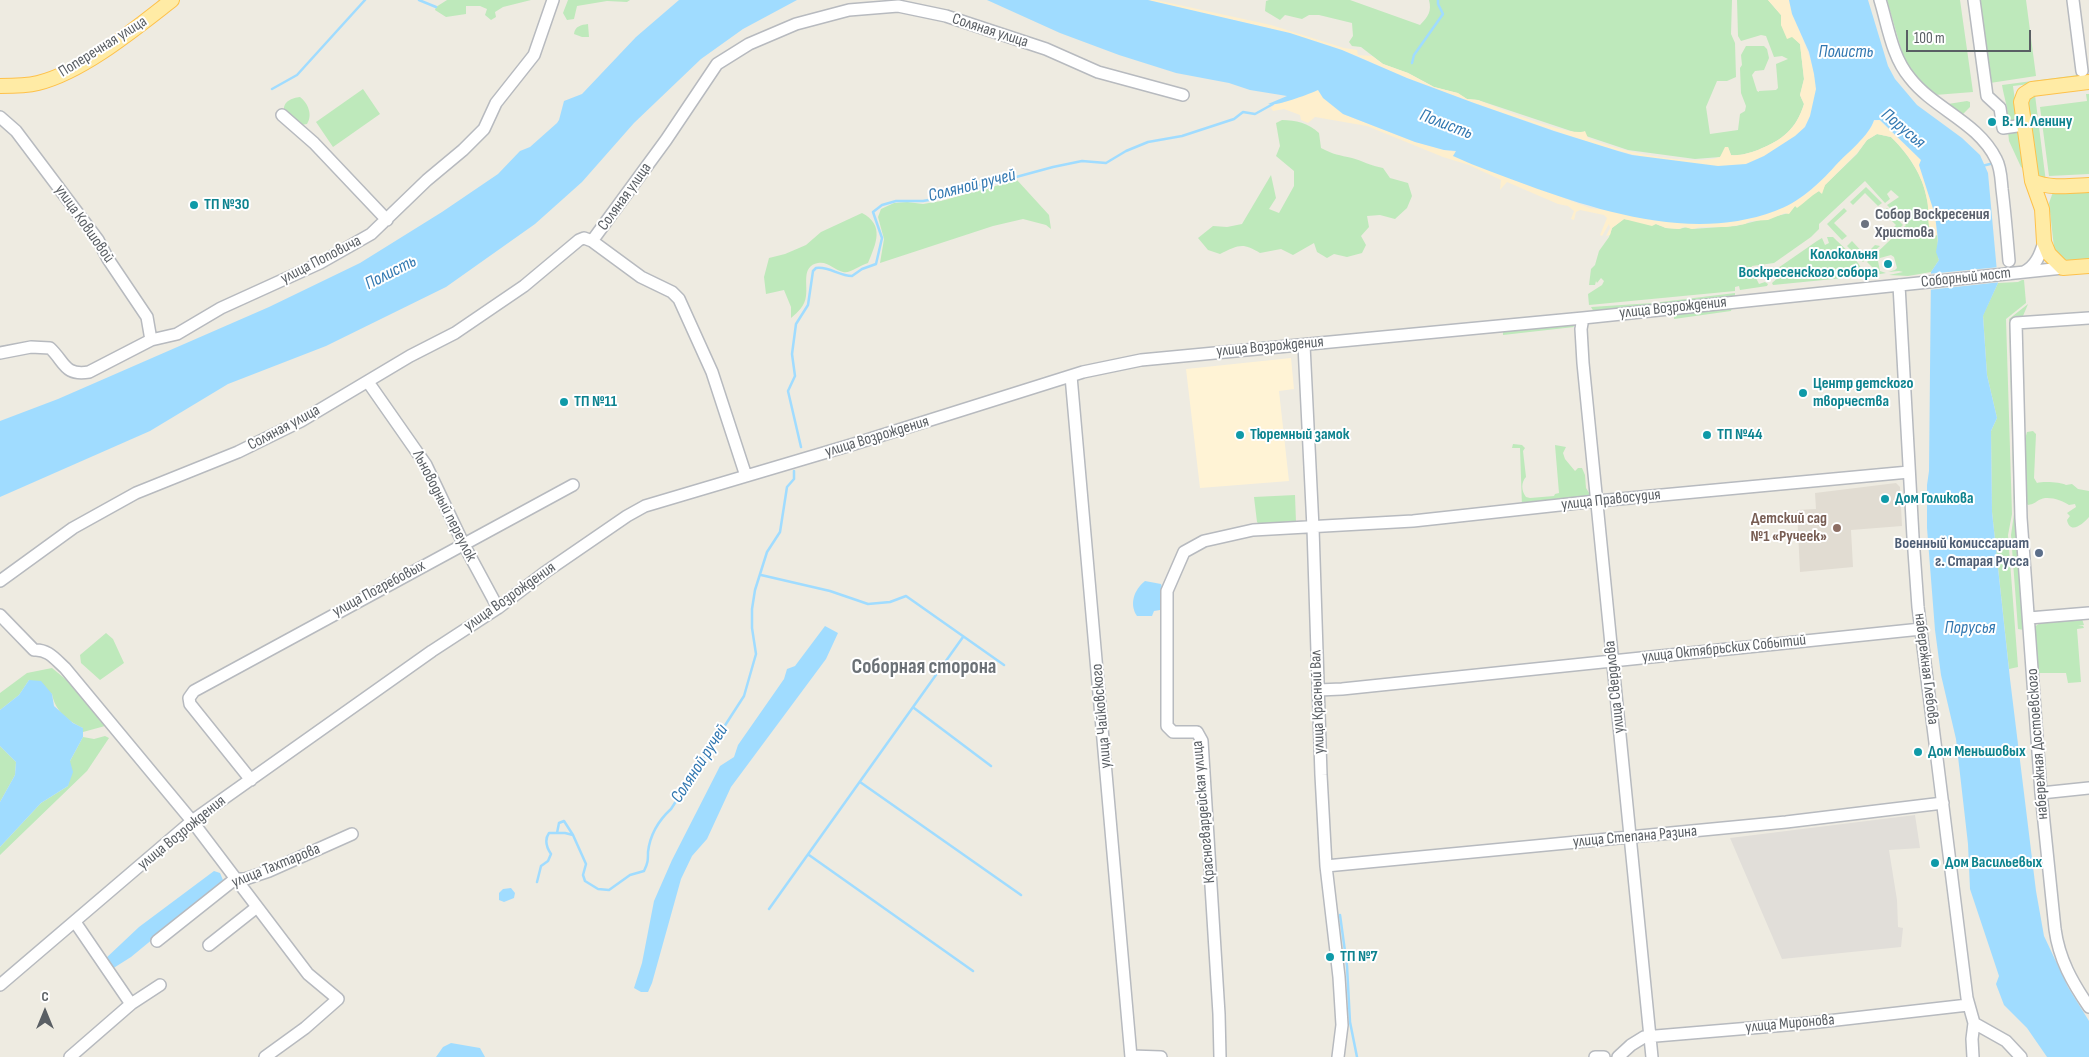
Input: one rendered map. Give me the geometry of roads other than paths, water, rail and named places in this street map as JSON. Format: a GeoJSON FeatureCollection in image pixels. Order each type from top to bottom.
{"type":"FeatureCollection","features":[{"type":"Feature","properties":{"kind":"main road","name":"Поперечная улица"},"geometry":{"type":"LineString","coordinates":[[0,86],[27,86],[64,74],[108,48],[172,0]]}},
{"type":"Feature","properties":{"kind":"main road"},"geometry":{"type":"LineString","coordinates":[[2086,76],[2032,89],[2024,94],[2021,102],[2032,181],[2042,209],[2044,242],[2049,254],[2063,268],[2089,266]]}},
{"type":"Feature","properties":{"kind":"main road"},"geometry":{"type":"LineString","coordinates":[[2032,181],[2058,186],[2089,185]]}},
{"type":"Feature","properties":{"kind":"main road"},"geometry":{"type":"LineString","coordinates":[[2042,209],[2047,196],[2058,186]]}},
{"type":"Feature","properties":{"kind":"street","name":"улица Поповича"},"geometry":{"type":"LineString","coordinates":[[0,353],[31,347],[50,348],[70,371],[79,374],[89,372],[151,340],[177,334],[221,308],[320,263],[371,234],[484,129],[496,103],[534,55],[553,0]]}},
{"type":"Feature","properties":{"kind":"street"},"geometry":{"type":"LineString","coordinates":[[1880,0],[1898,58],[1910,78],[1925,94],[1965,124],[1997,159],[2005,213],[2009,261]]}},
{"type":"Feature","properties":{"kind":"street"},"geometry":{"type":"LineString","coordinates":[[1974,0],[1987,96],[2000,108],[2003,128],[2024,125]]}},
{"type":"Feature","properties":{"kind":"street"},"geometry":{"type":"LineString","coordinates":[[2073,0],[2086,76]]}},
{"type":"Feature","properties":{"kind":"street","name":"Соляная улица"},"geometry":{"type":"LineString","coordinates":[[0,581],[73,528],[136,493],[238,452],[301,421],[410,356],[464,327],[524,286],[579,240],[584,238],[592,241],[666,140],[717,64],[749,44],[796,24],[849,10],[898,6],[946,16],[1046,49],[1098,72],[1183,94]]}},
{"type":"Feature","properties":{"kind":"street"},"geometry":{"type":"LineString","coordinates":[[282,115],[314,143],[387,220]]}},
{"type":"Feature","properties":{"kind":"street","name":"улица Ковшовой"},"geometry":{"type":"LineString","coordinates":[[0,117],[16,131],[98,240],[108,259],[147,317],[151,340]]}},
{"type":"Feature","properties":{"kind":"street"},"geometry":{"type":"LineString","coordinates":[[592,241],[641,277],[672,292],[679,299],[712,372],[746,476]]}},
{"type":"Feature","properties":{"kind":"street"},"geometry":{"type":"LineString","coordinates":[[2020,272],[2035,263],[2044,242]]}},
{"type":"Feature","properties":{"kind":"street","name":"Соборный мост"},"geometry":{"type":"LineString","coordinates":[[1904,285],[2063,268]]}},
{"type":"Feature","properties":{"kind":"street","name":"улица Возрождения"},"geometry":{"type":"LineString","coordinates":[[0,986],[192,821],[432,651],[498,608],[544,573],[627,516],[645,506],[1114,364],[1904,285]]}},
{"type":"Feature","properties":{"kind":"street","name":"набережная Глебова"},"geometry":{"type":"LineString","coordinates":[[1904,285],[1912,538],[1921,629],[1968,1005],[1974,1022]]}},
{"type":"Feature","properties":{"kind":"street","name":"улица Свердлова"},"geometry":{"type":"LineString","coordinates":[[1583,318],[1581,329],[1583,363],[1652,1057]]}},
{"type":"Feature","properties":{"kind":"street","name":"набережная Достоевского"},"geometry":{"type":"LineString","coordinates":[[2089,318],[2016,322],[2021,518],[2041,793],[2057,944],[2070,979],[2084,993],[2089,1007]]}},
{"type":"Feature","properties":{"kind":"street","name":"улица Красный Вал"},"geometry":{"type":"LineString","coordinates":[[1304,345],[1326,866],[1339,978],[1342,1025],[1338,1057]]}},
{"type":"Feature","properties":{"kind":"street","name":"улица Чайковского"},"geometry":{"type":"LineString","coordinates":[[1071,376],[1131,1057]]}},
{"type":"Feature","properties":{"kind":"street","name":"Льноводный переулок"},"geometry":{"type":"LineString","coordinates":[[368,382],[426,465],[463,543],[498,608]]}},
{"type":"Feature","properties":{"kind":"street","name":"улица Правосудия"},"geometry":{"type":"LineString","coordinates":[[1313,528],[1414,521],[1597,501],[1909,472]]}},
{"type":"Feature","properties":{"kind":"street","name":"улица Погребовых"},"geometry":{"type":"LineString","coordinates":[[251,780],[190,704],[189,698],[194,691],[463,543],[573,485]]}},
{"type":"Feature","properties":{"kind":"street","name":"Красногвардейская улица"},"geometry":{"type":"LineString","coordinates":[[1220,1057],[1202,741],[1197,732],[1173,732],[1166,726],[1167,591],[1184,552],[1204,540],[1253,530],[1313,528]]}},
{"type":"Feature","properties":{"kind":"street"},"geometry":{"type":"LineString","coordinates":[[2029,618],[2089,613]]}},
{"type":"Feature","properties":{"kind":"street"},"geometry":{"type":"LineString","coordinates":[[0,615],[34,650],[42,650],[48,653],[65,668],[192,821],[308,974],[338,999],[305,1028],[265,1057]]}},
{"type":"Feature","properties":{"kind":"street","name":"улица Октябрьских Событий"},"geometry":{"type":"LineString","coordinates":[[1318,690],[1921,629]]}},
{"type":"Feature","properties":{"kind":"street"},"geometry":{"type":"LineString","coordinates":[[2041,793],[2089,788]]}},
{"type":"Feature","properties":{"kind":"street","name":"улица Степана Разина"},"geometry":{"type":"LineString","coordinates":[[1326,866],[1786,822],[1943,803]]}},
{"type":"Feature","properties":{"kind":"street","name":"улица Тахтарова"},"geometry":{"type":"LineString","coordinates":[[157,941],[235,879],[246,879],[270,872],[352,834]]}},
{"type":"Feature","properties":{"kind":"street","name":"улица Тахтарова"},"geometry":{"type":"LineString","coordinates":[[210,945],[257,907]]}},
{"type":"Feature","properties":{"kind":"street"},"geometry":{"type":"LineString","coordinates":[[75,922],[131,1004]]}},
{"type":"Feature","properties":{"kind":"street"},"geometry":{"type":"LineString","coordinates":[[70,1057],[131,1004],[160,985]]}},
{"type":"Feature","properties":{"kind":"street","name":"улица Миронова"},"geometry":{"type":"LineString","coordinates":[[1618,1057],[1636,1042],[1650,1037],[1810,1023],[1968,1005]]}},
{"type":"Feature","properties":{"kind":"street"},"geometry":{"type":"LineString","coordinates":[[1973,1057],[1972,1039],[1974,1022],[2006,1041],[2022,1057]]}},
{"type":"Feature","properties":{"kind":"street"},"geometry":{"type":"LineString","coordinates":[[1131,1057],[1161,1057]]}},
{"type":"Feature","properties":{"kind":"street"},"geometry":{"type":"LineString","coordinates":[[1595,1057],[1604,1057]]}},
{"type":"Feature","properties":{"kind":"water","name":"Полисть"},"geometry":{"type":"Polygon","coordinates":[[[679,0],[797,0],[743,29],[701,59],[634,123],[582,182],[535,224],[446,287],[326,346],[228,384],[150,431],[0,497],[0,421],[58,399],[269,307],[360,263],[442,212],[498,174],[520,151],[530,147],[557,123],[564,101],[582,94],[636,37],[679,0]]]}},
{"type":"Feature","properties":{"kind":"water"},"geometry":{"type":"Polygon","coordinates":[[[987,0],[1148,0],[1290,33],[1342,50],[1407,78],[1474,103],[1618,151],[1632,155],[1718,166],[1746,164],[1764,156],[1795,136],[1805,127],[1810,116],[1816,89],[1814,74],[1809,52],[1792,14],[1789,0],[1868,0],[1888,66],[1895,79],[1917,105],[1962,138],[1980,155],[1988,173],[1998,283],[1983,316],[1987,375],[1997,418],[1991,431],[1992,512],[2010,679],[2036,891],[2044,936],[2068,987],[2089,1021],[2089,1057],[2047,1057],[2027,1028],[2004,1005],[1996,984],[1999,976],[1970,889],[1968,844],[1956,739],[1941,675],[1935,630],[1927,528],[1931,272],[1939,260],[1936,252],[1938,240],[1935,215],[1919,165],[1921,160],[1880,120],[1874,120],[1863,138],[1822,180],[1784,208],[1745,220],[1713,224],[1650,220],[1587,205],[1556,195],[1453,156],[1456,151],[1444,150],[1415,142],[1343,114],[1323,98],[1318,90],[1285,102],[1268,104],[1287,96],[1250,90],[1229,83],[1176,73],[1119,55],[1060,33],[987,0]]]}},
{"type":"Feature","properties":{"kind":"water"},"geometry":{"type":"Polygon","coordinates":[[[1145,581],[1161,584],[1163,590],[1160,610],[1154,611],[1152,616],[1137,616],[1133,607],[1134,597],[1145,581]]]}},
{"type":"Feature","properties":{"kind":"water"},"geometry":{"type":"Polygon","coordinates":[[[825,626],[838,633],[826,659],[731,787],[707,839],[692,856],[681,879],[652,983],[648,992],[641,992],[634,988],[642,963],[654,901],[672,860],[720,766],[734,757],[738,745],[784,679],[787,669],[795,666],[825,626]]]}},
{"type":"Feature","properties":{"kind":"water"},"geometry":{"type":"Polygon","coordinates":[[[29,680],[41,681],[52,694],[54,706],[73,723],[83,728],[83,737],[70,761],[73,772],[68,786],[41,803],[0,847],[0,802],[15,775],[16,762],[0,746],[0,710],[19,695],[29,680]]]}},
{"type":"Feature","properties":{"kind":"water"},"geometry":{"type":"Polygon","coordinates":[[[214,871],[220,873],[223,880],[131,957],[112,969],[104,960],[139,927],[214,871]]]}},
{"type":"Feature","properties":{"kind":"water"},"geometry":{"type":"Polygon","coordinates":[[[511,888],[515,893],[514,898],[504,902],[499,900],[499,893],[503,889],[511,888]]]}},
{"type":"Feature","properties":{"kind":"water"},"geometry":{"type":"Polygon","coordinates":[[[451,1043],[480,1048],[485,1057],[436,1057],[443,1047],[451,1043]]]}},
{"type":"Feature","properties":{"kind":"waterway"},"geometry":{"type":"LineString","coordinates":[[272,89],[297,75],[365,0]]}},
{"type":"Feature","properties":{"kind":"waterway"},"geometry":{"type":"LineString","coordinates":[[419,0],[436,7]]}},
{"type":"Feature","properties":{"kind":"waterway"},"geometry":{"type":"LineString","coordinates":[[1412,63],[1414,55],[1443,14],[1438,0]]}},
{"type":"Feature","properties":{"kind":"waterway","name":"Соляной ручей"},"geometry":{"type":"LineString","coordinates":[[801,447],[788,391],[795,376],[792,354],[796,324],[808,305],[813,271],[816,268],[821,268],[852,276],[862,269],[876,264],[882,238],[873,212],[882,205],[896,201],[923,201],[940,198],[958,188],[994,183],[1082,161],[1106,163],[1126,151],[1148,142],[1182,136],[1234,119],[1243,112],[1255,114],[1273,104]]}},
{"type":"Feature","properties":{"kind":"waterway"},"geometry":{"type":"LineString","coordinates":[[1982,166],[1990,164]]}},
{"type":"Feature","properties":{"kind":"waterway","name":"Соляной ручей"},"geometry":{"type":"LineString","coordinates":[[537,882],[541,866],[548,861],[551,854],[547,844],[549,833],[573,835],[586,864],[583,875],[585,881],[598,889],[609,890],[630,875],[644,871],[649,846],[656,828],[671,809],[744,696],[756,654],[752,628],[755,590],[767,552],[780,532],[787,487],[794,479],[794,471]]}},
{"type":"Feature","properties":{"kind":"waterway"},"geometry":{"type":"LineString","coordinates":[[761,575],[830,591],[868,604],[890,602],[906,596],[1004,665]]}},
{"type":"Feature","properties":{"kind":"waterway"},"geometry":{"type":"LineString","coordinates":[[769,909],[963,637]]}},
{"type":"Feature","properties":{"kind":"waterway"},"geometry":{"type":"LineString","coordinates":[[914,708],[991,766]]}},
{"type":"Feature","properties":{"kind":"waterway"},"geometry":{"type":"LineString","coordinates":[[860,782],[1021,895]]}},
{"type":"Feature","properties":{"kind":"waterway"},"geometry":{"type":"LineString","coordinates":[[557,833],[559,823],[564,821],[573,835]]}},
{"type":"Feature","properties":{"kind":"waterway"},"geometry":{"type":"LineString","coordinates":[[809,855],[973,971]]}},
{"type":"Feature","properties":{"kind":"waterway"},"geometry":{"type":"LineString","coordinates":[[1340,915],[1347,966],[1350,1022],[1357,1057]]}},
{"type":"Feature","properties":{"kind":"place","name":"В. И. Ленину"},"geometry":{"type":"Point","coordinates":[1992,122]}},
{"type":"Feature","properties":{"kind":"place","name":"ТП №30"},"geometry":{"type":"Point","coordinates":[194,205]}},
{"type":"Feature","properties":{"kind":"place","name":"Собор Воскресения Христова"},"geometry":{"type":"Point","coordinates":[1865,224]}},
{"type":"Feature","properties":{"kind":"place","name":"Колокольня Воскресенского собора"},"geometry":{"type":"Point","coordinates":[1888,264]}},
{"type":"Feature","properties":{"kind":"place","name":"Центр детского творчества"},"geometry":{"type":"Point","coordinates":[1803,393]}},
{"type":"Feature","properties":{"kind":"place","name":"ТП №11"},"geometry":{"type":"Point","coordinates":[564,402]}},
{"type":"Feature","properties":{"kind":"place","name":"Тюремный замок"},"geometry":{"type":"Point","coordinates":[1240,435]}},
{"type":"Feature","properties":{"kind":"place","name":"ТП №44"},"geometry":{"type":"Point","coordinates":[1707,435]}},
{"type":"Feature","properties":{"kind":"place","name":"Дом Голикова"},"geometry":{"type":"Point","coordinates":[1885,499]}},
{"type":"Feature","properties":{"kind":"place","name":"Детский сад №1 «Ручеек»"},"geometry":{"type":"Point","coordinates":[1837,528]}},
{"type":"Feature","properties":{"kind":"place","name":"Военный комиссариат г. Старая Русса"},"geometry":{"type":"Point","coordinates":[2039,553]}},
{"type":"Feature","properties":{"kind":"place","name":"Дом Меньшовых"},"geometry":{"type":"Point","coordinates":[1918,752]}},
{"type":"Feature","properties":{"kind":"place","name":"Дом Васильевых"},"geometry":{"type":"Point","coordinates":[1935,863]}},
{"type":"Feature","properties":{"kind":"place","name":"ТП №7"},"geometry":{"type":"Point","coordinates":[1330,957]}},
{"type":"Feature","properties":{"kind":"district","name":"Соборная сторона"},"geometry":{"type":"Point","coordinates":[924,668]}},
{"type":"Feature","properties":{"kind":"water label","name":"Порусья"},"geometry":{"type":"Point","coordinates":[1903,129]}},
{"type":"Feature","properties":{"kind":"water label","name":"Порусья"},"geometry":{"type":"Point","coordinates":[1970,628]}}]}
